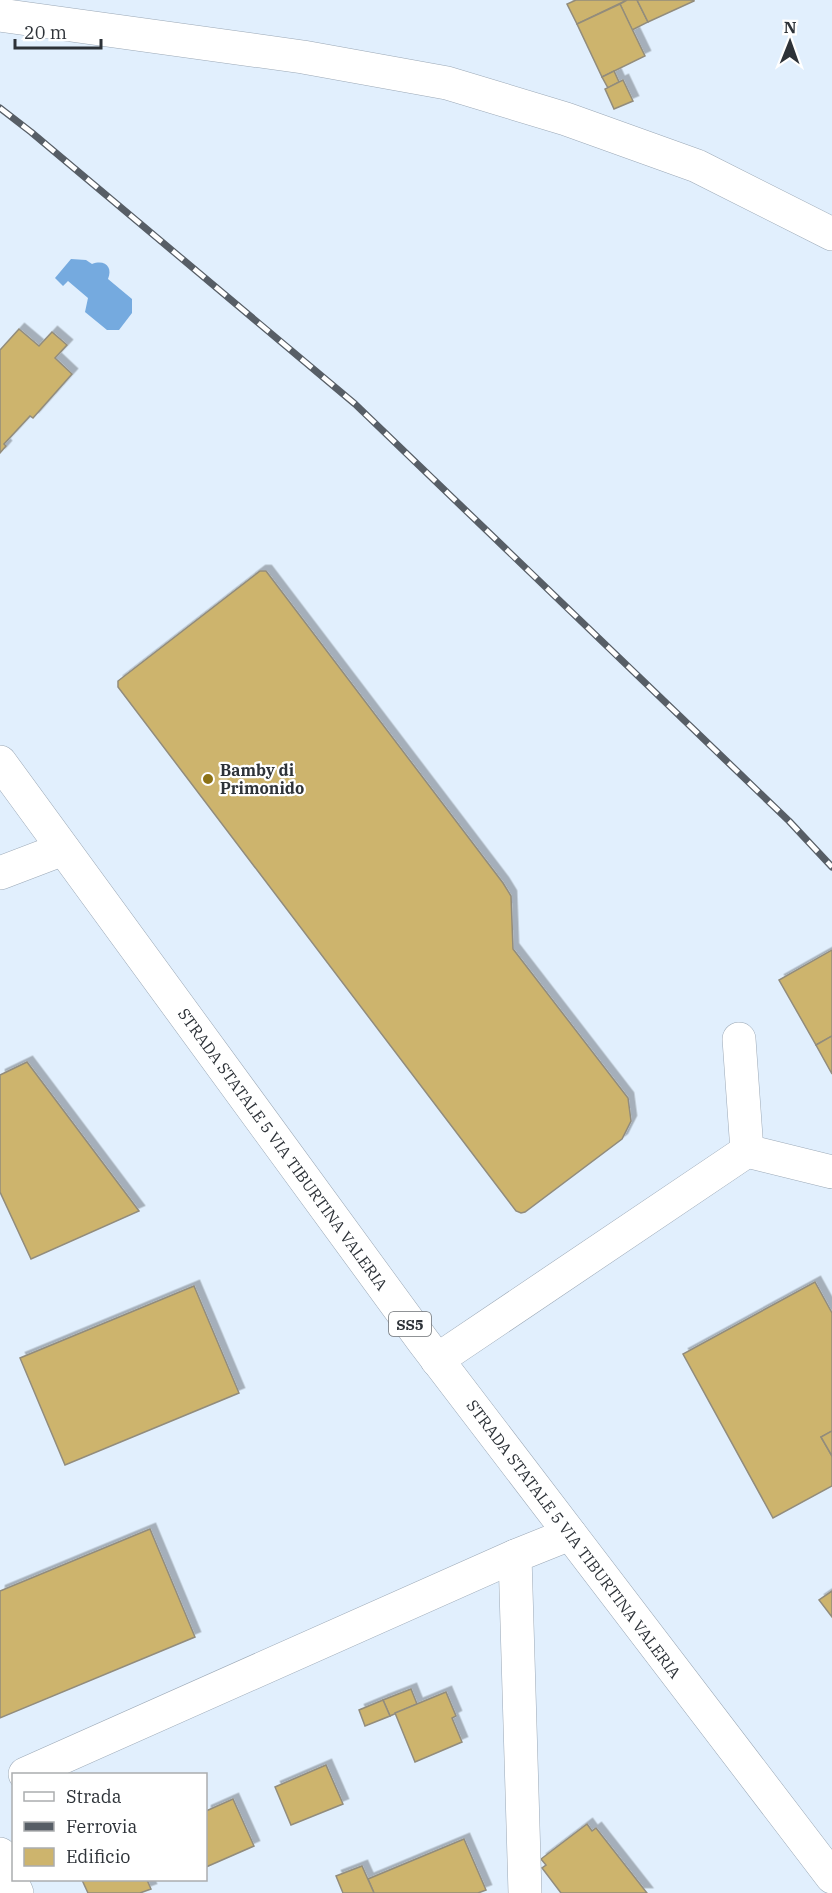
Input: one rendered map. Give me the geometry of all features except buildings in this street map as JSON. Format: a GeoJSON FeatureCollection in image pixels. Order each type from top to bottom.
{"type":"FeatureCollection","features":[{"type":"Feature","properties":{"kind":"main road"},"geometry":{"type":"LineString","coordinates":[[0,15],[303,57],[447,83],[566,119],[697,166],[832,234]]}},
{"type":"Feature","properties":{"kind":"main road","name":"STRADA STATALE 5 VIA TIBURTINA VALERIA"},"geometry":{"type":"LineString","coordinates":[[0,762],[437,1360],[832,1877]]}},
{"type":"Feature","properties":{"kind":"main road"},"geometry":{"type":"LineString","coordinates":[[0,873],[63,849]]}},
{"type":"Feature","properties":{"kind":"main road"},"geometry":{"type":"LineString","coordinates":[[739,1039],[747,1151]]}},
{"type":"Feature","properties":{"kind":"main road"},"geometry":{"type":"LineString","coordinates":[[437,1360],[747,1151],[832,1172]]}},
{"type":"Feature","properties":{"kind":"main road"},"geometry":{"type":"LineString","coordinates":[[27,1773],[515,1556],[570,1534]]}},
{"type":"Feature","properties":{"kind":"main road"},"geometry":{"type":"LineString","coordinates":[[515,1556],[525,1893]]}},
{"type":"Feature","properties":{"kind":"main road"},"geometry":{"type":"LineString","coordinates":[[0,1854],[17,1893]]}},
{"type":"Feature","properties":{"kind":"water"},"geometry":{"type":"Polygon","coordinates":[[[71,259],[86,260],[92,264],[104,263],[109,268],[108,279],[132,299],[132,313],[119,330],[107,330],[85,312],[88,298],[68,281],[63,286],[55,278],[71,259]]]}},
{"type":"Feature","properties":{"kind":"railway"},"geometry":{"type":"LineString","coordinates":[[0,108],[355,404],[789,821],[832,867]]}},
{"type":"Feature","properties":{"kind":"place","name":"Bamby di Primonido"},"geometry":{"type":"Point","coordinates":[208,779]}}]}
